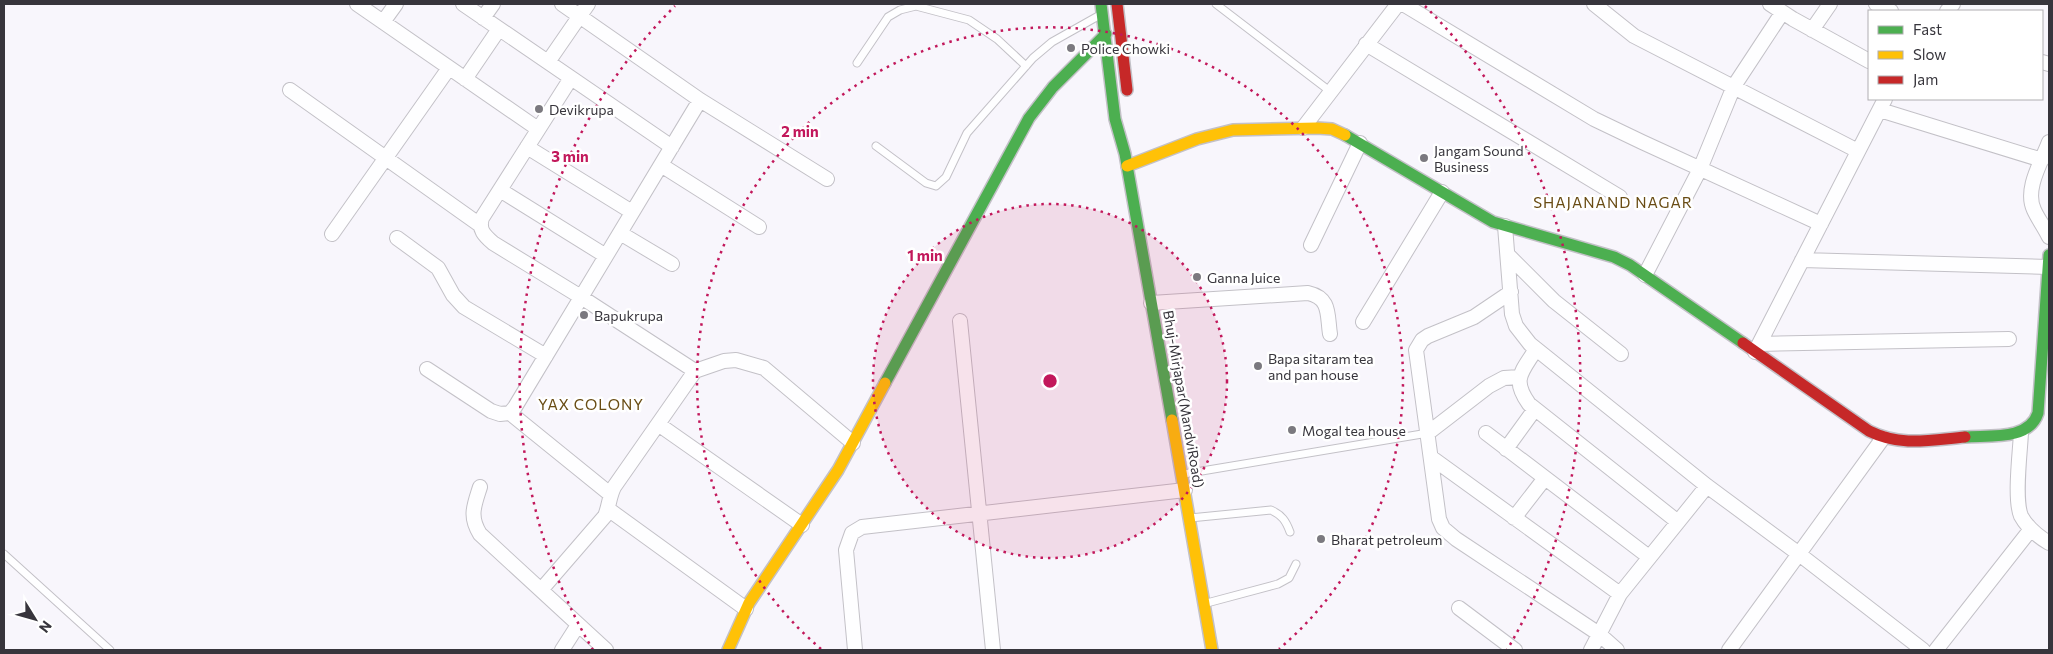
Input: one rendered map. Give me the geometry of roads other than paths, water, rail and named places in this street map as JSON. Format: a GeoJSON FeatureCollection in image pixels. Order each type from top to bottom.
{"type":"FeatureCollection","features":[{"type":"Feature","properties":{"kind":"street"},"geometry":{"type":"LineString","coordinates":[[357,4],[538,129]]}},
{"type":"Feature","properties":{"kind":"street"},"geometry":{"type":"LineString","coordinates":[[383,22],[396,4]]}},
{"type":"Feature","properties":{"kind":"street"},"geometry":{"type":"LineString","coordinates":[[463,4],[672,148]]}},
{"type":"Feature","properties":{"kind":"street"},"geometry":{"type":"LineString","coordinates":[[483,18],[493,4]]}},
{"type":"Feature","properties":{"kind":"street"},"geometry":{"type":"LineString","coordinates":[[562,4],[700,100],[827,178]]}},
{"type":"Feature","properties":{"kind":"street"},"geometry":{"type":"LineString","coordinates":[[548,62],[588,4]]}},
{"type":"Feature","properties":{"kind":"street"},"geometry":{"type":"LineString","coordinates":[[1102,9],[1113,4]]}},
{"type":"Feature","properties":{"kind":"street"},"geometry":{"type":"LineString","coordinates":[[1117,4],[1128,102]]}},
{"type":"Feature","properties":{"kind":"street"},"geometry":{"type":"LineString","coordinates":[[1303,128],[1398,4]]}},
{"type":"Feature","properties":{"kind":"street"},"geometry":{"type":"LineString","coordinates":[[1402,4],[1594,118],[1821,224]]}},
{"type":"Feature","properties":{"kind":"street"},"geometry":{"type":"LineString","coordinates":[[1594,4],[1634,36],[1858,151]]}},
{"type":"Feature","properties":{"kind":"street"},"geometry":{"type":"LineString","coordinates":[[1770,4],[1782,13],[1868,60]]}},
{"type":"Feature","properties":{"kind":"street"},"geometry":{"type":"LineString","coordinates":[[1812,30],[1830,4]]}},
{"type":"Feature","properties":{"kind":"street"},"geometry":{"type":"LineString","coordinates":[[1876,4],[1889,10]]}},
{"type":"Feature","properties":{"kind":"street","name":"Bhuj-Mirjapar(MandviRoad)"},"geometry":{"type":"LineString","coordinates":[[1102,9],[1118,134],[1127,166],[1212,650]]}},
{"type":"Feature","properties":{"kind":"street"},"geometry":{"type":"LineString","coordinates":[[1645,275],[1700,169],[1734,86],[1782,13]]}},
{"type":"Feature","properties":{"kind":"street"},"geometry":{"type":"LineString","coordinates":[[465,79],[499,29]]}},
{"type":"Feature","properties":{"kind":"street"},"geometry":{"type":"LineString","coordinates":[[728,650],[746,609],[838,470],[1029,118],[1053,87],[1106,34]]}},
{"type":"Feature","properties":{"kind":"street"},"geometry":{"type":"LineString","coordinates":[[1366,44],[1620,196]]}},
{"type":"Feature","properties":{"kind":"street"},"geometry":{"type":"LineString","coordinates":[[332,234],[449,68]]}},
{"type":"Feature","properties":{"kind":"street"},"geometry":{"type":"LineString","coordinates":[[480,224],[571,78]]}},
{"type":"Feature","properties":{"kind":"street"},"geometry":{"type":"LineString","coordinates":[[290,90],[480,224],[486,237],[493,242],[581,296],[695,371]]}},
{"type":"Feature","properties":{"kind":"street"},"geometry":{"type":"LineString","coordinates":[[427,369],[491,411],[500,414],[510,413],[700,100]]}},
{"type":"Feature","properties":{"kind":"street"},"geometry":{"type":"LineString","coordinates":[[1757,348],[1882,105],[2042,160]]}},
{"type":"Feature","properties":{"kind":"street"},"geometry":{"type":"LineString","coordinates":[[1127,166],[1214,134],[1233,130],[1332,129],[1505,226],[1614,257],[1757,348],[1869,431],[1883,438],[1905,442],[2021,434],[2030,429],[2038,413],[2049,261],[1802,260]]}},
{"type":"Feature","properties":{"kind":"street","name":"Bhuj-Mirjapar(MandviRoad)"},"geometry":{"type":"LineString","coordinates":[[1124,154],[1130,131]]}},
{"type":"Feature","properties":{"kind":"street"},"geometry":{"type":"LineString","coordinates":[[2049,142],[2032,186],[2031,197],[2033,208],[2049,237]]}},
{"type":"Feature","properties":{"kind":"street"},"geometry":{"type":"LineString","coordinates":[[1311,245],[1360,143]]}},
{"type":"Feature","properties":{"kind":"street"},"geometry":{"type":"LineString","coordinates":[[527,147],[632,212]]}},
{"type":"Feature","properties":{"kind":"street"},"geometry":{"type":"LineString","coordinates":[[661,165],[759,227]]}},
{"type":"Feature","properties":{"kind":"street"},"geometry":{"type":"LineString","coordinates":[[500,190],[606,256]]}},
{"type":"Feature","properties":{"kind":"street"},"geometry":{"type":"LineString","coordinates":[[1363,322],[1442,192]]}},
{"type":"Feature","properties":{"kind":"street"},"geometry":{"type":"LineString","coordinates":[[1505,226],[1512,314],[1522,336],[1707,486],[1924,650]]}},
{"type":"Feature","properties":{"kind":"street"},"geometry":{"type":"LineString","coordinates":[[620,233],[672,264]]}},
{"type":"Feature","properties":{"kind":"street"},"geometry":{"type":"LineString","coordinates":[[397,238],[438,268],[453,296],[464,307],[546,356]]}},
{"type":"Feature","properties":{"kind":"street"},"geometry":{"type":"LineString","coordinates":[[1508,254],[1554,301],[1621,354]]}},
{"type":"Feature","properties":{"kind":"street"},"geometry":{"type":"LineString","coordinates":[[1511,292],[1474,317],[1428,336],[1418,344],[1416,350],[1440,519],[1443,528],[1456,539],[1599,634],[1617,650]]}},
{"type":"Feature","properties":{"kind":"street"},"geometry":{"type":"LineString","coordinates":[[1151,303],[1308,293],[1317,295],[1326,306],[1330,334]]}},
{"type":"Feature","properties":{"kind":"street"},"geometry":{"type":"LineString","coordinates":[[960,321],[992,650]]}},
{"type":"Feature","properties":{"kind":"street"},"geometry":{"type":"LineString","coordinates":[[1757,348],[2010,339]]}},
{"type":"Feature","properties":{"kind":"street"},"geometry":{"type":"LineString","coordinates":[[1536,349],[1520,377],[1519,387],[1523,396],[1535,409],[1678,522]]}},
{"type":"Feature","properties":{"kind":"street"},"geometry":{"type":"LineString","coordinates":[[541,590],[600,524],[608,509],[610,494],[695,371],[724,361],[736,360],[764,368],[853,443]]}},
{"type":"Feature","properties":{"kind":"street"},"geometry":{"type":"LineString","coordinates":[[1428,433],[1489,386],[1504,378],[1520,377]]}},
{"type":"Feature","properties":{"kind":"street"},"geometry":{"type":"LineString","coordinates":[[1506,448],[1535,409]]}},
{"type":"Feature","properties":{"kind":"street"},"geometry":{"type":"LineString","coordinates":[[510,413],[610,494]]}},
{"type":"Feature","properties":{"kind":"street"},"geometry":{"type":"LineString","coordinates":[[658,424],[802,525]]}},
{"type":"Feature","properties":{"kind":"street"},"geometry":{"type":"LineString","coordinates":[[1486,433],[1649,557]]}},
{"type":"Feature","properties":{"kind":"street"},"geometry":{"type":"LineString","coordinates":[[2021,434],[2018,506],[2022,517],[2032,529],[2049,543]]}},
{"type":"Feature","properties":{"kind":"street"},"geometry":{"type":"LineString","coordinates":[[1729,650],[1883,438]]}},
{"type":"Feature","properties":{"kind":"street"},"geometry":{"type":"LineString","coordinates":[[1432,458],[1620,594]]}},
{"type":"Feature","properties":{"kind":"street"},"geometry":{"type":"LineString","coordinates":[[1514,518],[1545,478]]}},
{"type":"Feature","properties":{"kind":"street"},"geometry":{"type":"LineString","coordinates":[[1591,650],[1620,594],[1707,486]]}},
{"type":"Feature","properties":{"kind":"street"},"geometry":{"type":"LineString","coordinates":[[480,487],[473,518],[480,534],[606,650]]}},
{"type":"Feature","properties":{"kind":"street"},"geometry":{"type":"LineString","coordinates":[[855,650],[846,550],[852,533],[862,527],[1185,490]]}},
{"type":"Feature","properties":{"kind":"street"},"geometry":{"type":"LineString","coordinates":[[608,509],[746,609]]}},
{"type":"Feature","properties":{"kind":"street"},"geometry":{"type":"LineString","coordinates":[[1936,650],[2032,529]]}},
{"type":"Feature","properties":{"kind":"street"},"geometry":{"type":"LineString","coordinates":[[1459,608],[1515,650]]}},
{"type":"Feature","properties":{"kind":"street"},"geometry":{"type":"LineString","coordinates":[[562,650],[578,624]]}},
{"type":"Feature","properties":{"kind":"lane"},"geometry":{"type":"LineString","coordinates":[[1216,4],[1330,92]]}},
{"type":"Feature","properties":{"kind":"lane"},"geometry":{"type":"LineString","coordinates":[[857,63],[888,17],[900,10],[916,6],[969,20],[984,28],[1026,66]]}},
{"type":"Feature","properties":{"kind":"lane"},"geometry":{"type":"LineString","coordinates":[[876,146],[926,183],[936,186],[946,177],[967,134],[1026,66],[1052,42],[1102,9]]}},
{"type":"Feature","properties":{"kind":"lane"},"geometry":{"type":"LineString","coordinates":[[1182,474],[1428,433]]}},
{"type":"Feature","properties":{"kind":"lane"},"geometry":{"type":"LineString","coordinates":[[1190,518],[1271,510],[1286,520],[1290,532]]}},
{"type":"Feature","properties":{"kind":"lane"},"geometry":{"type":"LineString","coordinates":[[4,554],[110,650]]}},
{"type":"Feature","properties":{"kind":"lane"},"geometry":{"type":"LineString","coordinates":[[1204,604],[1278,584],[1289,578],[1296,564]]}},
{"type":"Feature","properties":{"kind":"place","name":"Police Chowki"},"geometry":{"type":"Point","coordinates":[1071,48]}},
{"type":"Feature","properties":{"kind":"place","name":"Devikrupa"},"geometry":{"type":"Point","coordinates":[539,109]}},
{"type":"Feature","properties":{"kind":"place","name":"Jangam Sound Business"},"geometry":{"type":"Point","coordinates":[1424,158]}},
{"type":"Feature","properties":{"kind":"place","name":"Ganna Juice"},"geometry":{"type":"Point","coordinates":[1197,277]}},
{"type":"Feature","properties":{"kind":"place","name":"Bapukrupa"},"geometry":{"type":"Point","coordinates":[584,315]}},
{"type":"Feature","properties":{"kind":"place","name":"Bapa sitaram tea and pan house"},"geometry":{"type":"Point","coordinates":[1258,366]}},
{"type":"Feature","properties":{"kind":"place","name":"Mogal tea house"},"geometry":{"type":"Point","coordinates":[1292,430]}},
{"type":"Feature","properties":{"kind":"place","name":"Bharat petroleum"},"geometry":{"type":"Point","coordinates":[1321,539]}},
{"type":"Feature","properties":{"kind":"district","name":"SHAJANAND NAGAR"},"geometry":{"type":"Point","coordinates":[1613,202]}},
{"type":"Feature","properties":{"kind":"district","name":"YAX COLONY"},"geometry":{"type":"Point","coordinates":[591,404]}}]}
